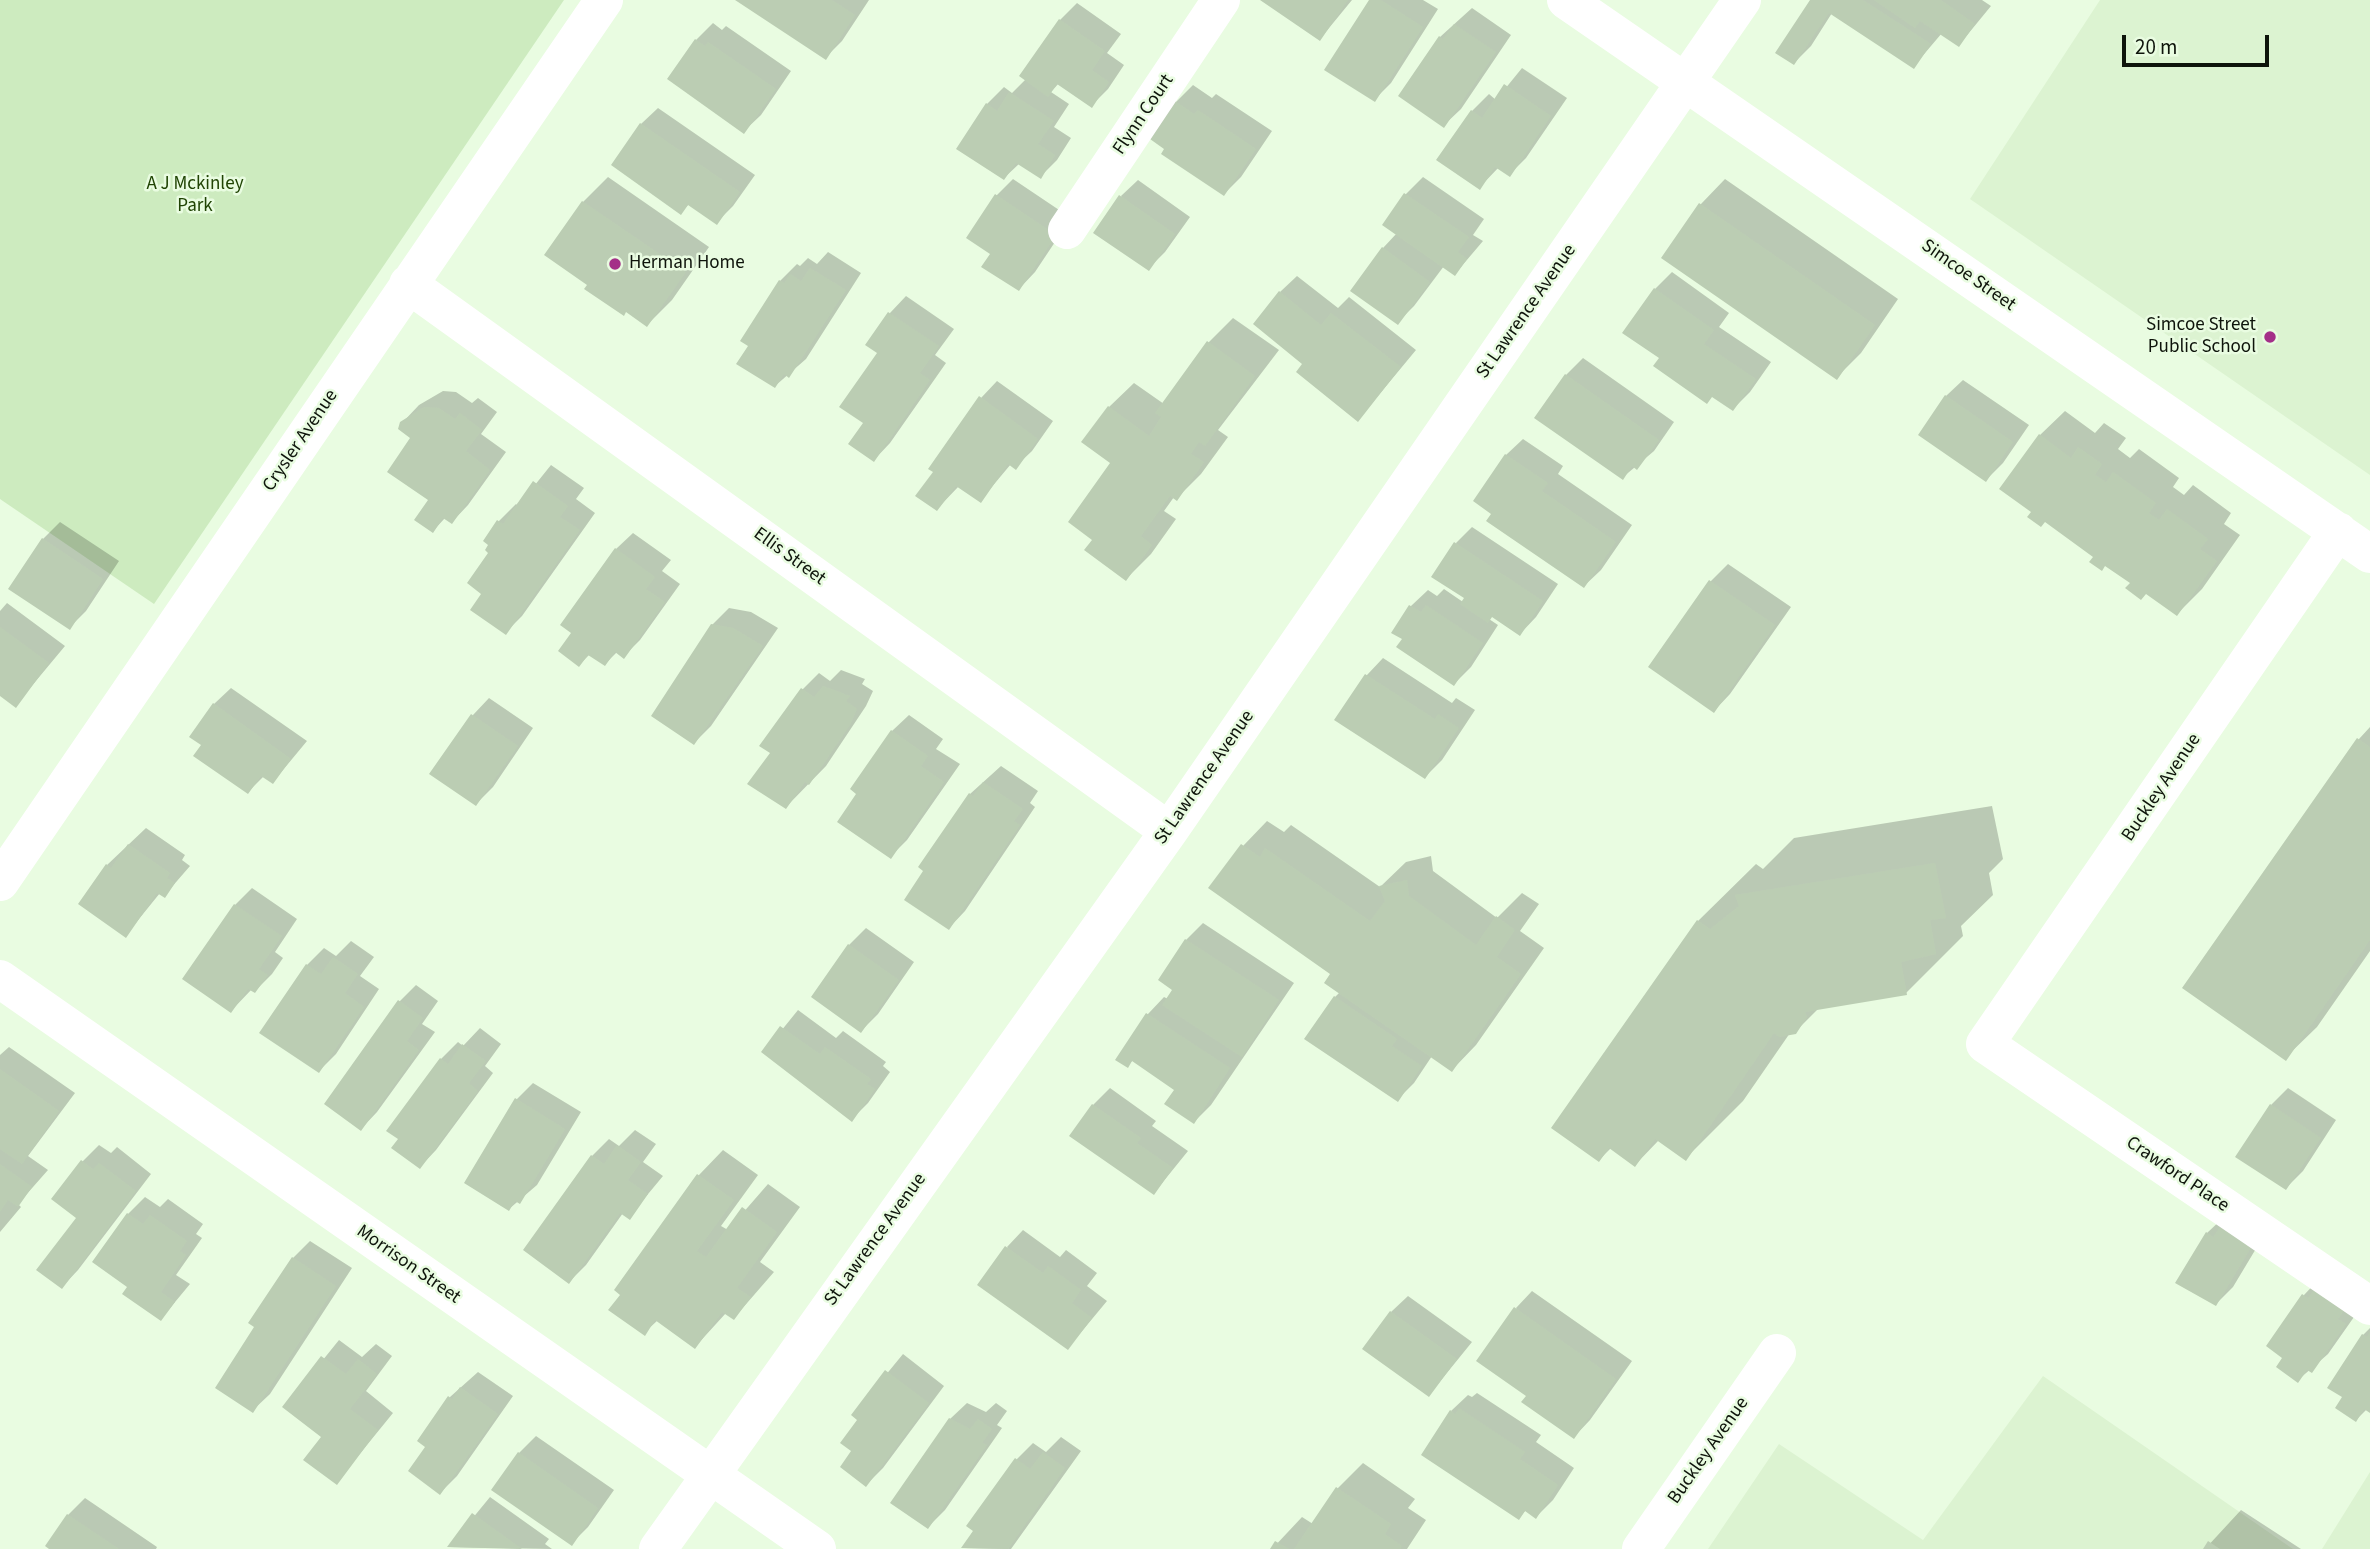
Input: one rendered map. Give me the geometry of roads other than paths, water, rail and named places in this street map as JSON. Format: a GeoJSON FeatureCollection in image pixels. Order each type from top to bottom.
{"type":"FeatureCollection","features":[{"type":"Feature","properties":{"kind":"street","name":"Crysler Avenue"},"geometry":{"type":"LineString","coordinates":[[0,882],[604,0]]}},
{"type":"Feature","properties":{"kind":"street","name":"Flynn Court"},"geometry":{"type":"LineString","coordinates":[[1067,230],[1220,0]]}},
{"type":"Feature","properties":{"kind":"street","name":"Simcoe Street"},"geometry":{"type":"LineString","coordinates":[[1566,0],[2370,554]]}},
{"type":"Feature","properties":{"kind":"street","name":"St Lawrence Avenue"},"geometry":{"type":"LineString","coordinates":[[658,1549],[708,1475],[1169,831],[1742,0]]}},
{"type":"Feature","properties":{"kind":"street","name":"Ellis Street"},"geometry":{"type":"LineString","coordinates":[[408,284],[1169,831]]}},
{"type":"Feature","properties":{"kind":"street","name":"Buckley Avenue"},"geometry":{"type":"LineString","coordinates":[[1985,1044],[2338,531]]}},
{"type":"Feature","properties":{"kind":"street","name":"Morrison Street"},"geometry":{"type":"LineString","coordinates":[[0,979],[817,1549]]}},
{"type":"Feature","properties":{"kind":"street","name":"Crawford Place"},"geometry":{"type":"LineString","coordinates":[[1985,1044],[2370,1306]]}},
{"type":"Feature","properties":{"kind":"street","name":"Buckley Avenue"},"geometry":{"type":"LineString","coordinates":[[1641,1549],[1777,1353]]}},
{"type":"Feature","properties":{"kind":"place","name":"Herman Home"},"geometry":{"type":"Point","coordinates":[615,264]}},
{"type":"Feature","properties":{"kind":"place","name":"Simcoe Street Public School"},"geometry":{"type":"Point","coordinates":[2270,337]}},
{"type":"Feature","properties":{"kind":"park label","name":"A J Mckinley Park"},"geometry":{"type":"Point","coordinates":[195,196]}}]}
